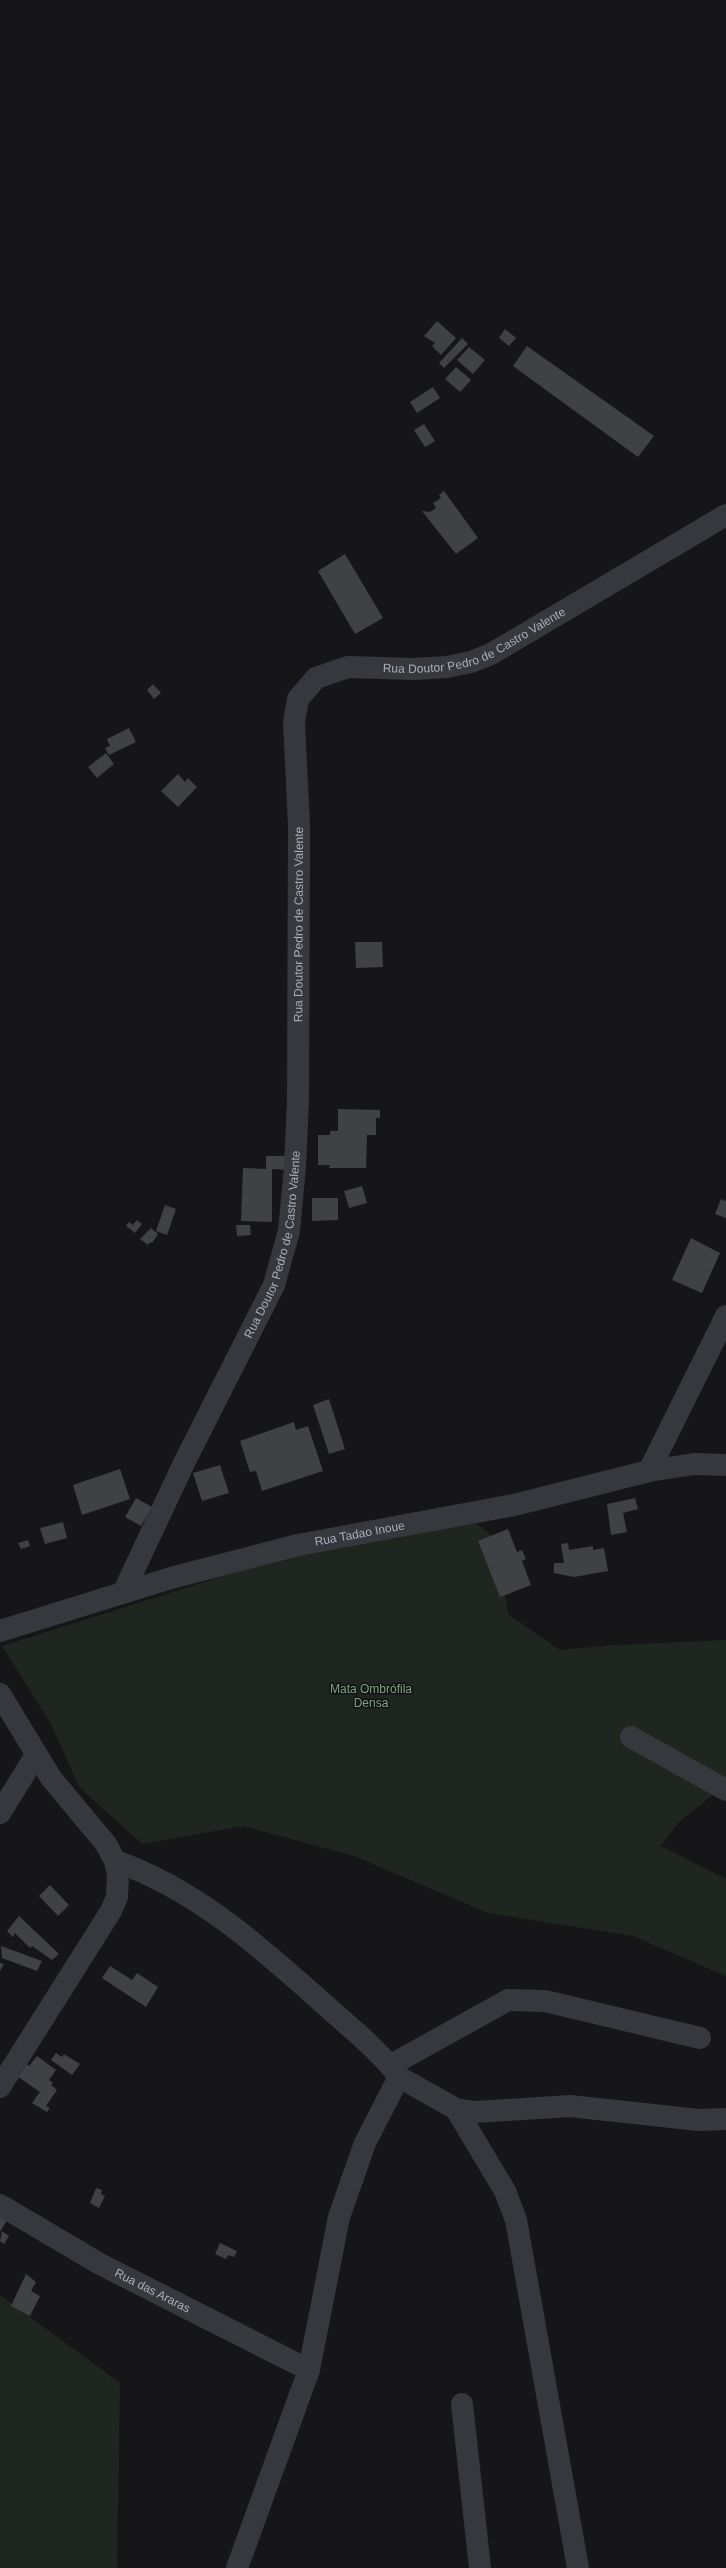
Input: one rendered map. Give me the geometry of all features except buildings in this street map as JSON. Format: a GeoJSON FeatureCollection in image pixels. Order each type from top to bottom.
{"type":"FeatureCollection","features":[{"type":"Feature","properties":{"kind":"street","name":"Rua Doutor Pedro de Castro Valente"},"geometry":{"type":"LineString","coordinates":[[123,1593],[185,1461],[274,1285],[289,1231],[296,1167],[298,1099],[299,825],[294,722],[298,698],[316,678],[348,667],[414,669],[447,667],[471,662],[491,654],[726,515]]}},
{"type":"Feature","properties":{"kind":"street"},"geometry":{"type":"LineString","coordinates":[[649,1471],[726,1316]]}},
{"type":"Feature","properties":{"kind":"street","name":"Rua Tadao Inoue"},"geometry":{"type":"LineString","coordinates":[[0,1631],[123,1593],[298,1544],[514,1505],[649,1471],[694,1464],[726,1464]]}},
{"type":"Feature","properties":{"kind":"street"},"geometry":{"type":"LineString","coordinates":[[0,1694],[36,1755],[64,1796],[106,1844],[115,1862],[118,1887],[111,1911],[0,2087]]}},
{"type":"Feature","properties":{"kind":"street"},"geometry":{"type":"LineString","coordinates":[[631,1737],[726,1790]]}},
{"type":"Feature","properties":{"kind":"street"},"geometry":{"type":"LineString","coordinates":[[0,1813],[36,1755]]}},
{"type":"Feature","properties":{"kind":"street"},"geometry":{"type":"LineString","coordinates":[[115,1862],[146,1872],[179,1889],[218,1916],[292,1975],[395,2071],[456,2109],[475,2112],[570,2106],[699,2120],[726,2119]]}},
{"type":"Feature","properties":{"kind":"street"},"geometry":{"type":"LineString","coordinates":[[237,2568],[309,2370],[339,2217],[365,2143],[395,2071],[508,2000],[545,2001],[700,2038]]}},
{"type":"Feature","properties":{"kind":"street"},"geometry":{"type":"LineString","coordinates":[[456,2109],[505,2191],[516,2220],[578,2568]]}},
{"type":"Feature","properties":{"kind":"street","name":"Rua das Araras"},"geometry":{"type":"LineString","coordinates":[[0,2205],[100,2264],[309,2370]]}},
{"type":"Feature","properties":{"kind":"street"},"geometry":{"type":"LineString","coordinates":[[462,2404],[480,2568]]}},
{"type":"Feature","properties":{"kind":"green space","name":"Mata Ombrófila Densa"},"geometry":{"type":"Polygon","coordinates":[[[467,1517],[492,1535],[509,1615],[560,1650],[613,1645],[726,1640],[726,1784],[678,1823],[661,1846],[726,1879],[726,1976],[633,1936],[488,1913],[354,1856],[243,1826],[142,1844],[79,1787],[51,1724],[2,1646],[353,1535],[396,1539],[467,1517]]]}},
{"type":"Feature","properties":{"kind":"green space"},"geometry":{"type":"Polygon","coordinates":[[[0,2295],[120,2383],[117,2568],[0,2568],[0,2295]]]}}]}
